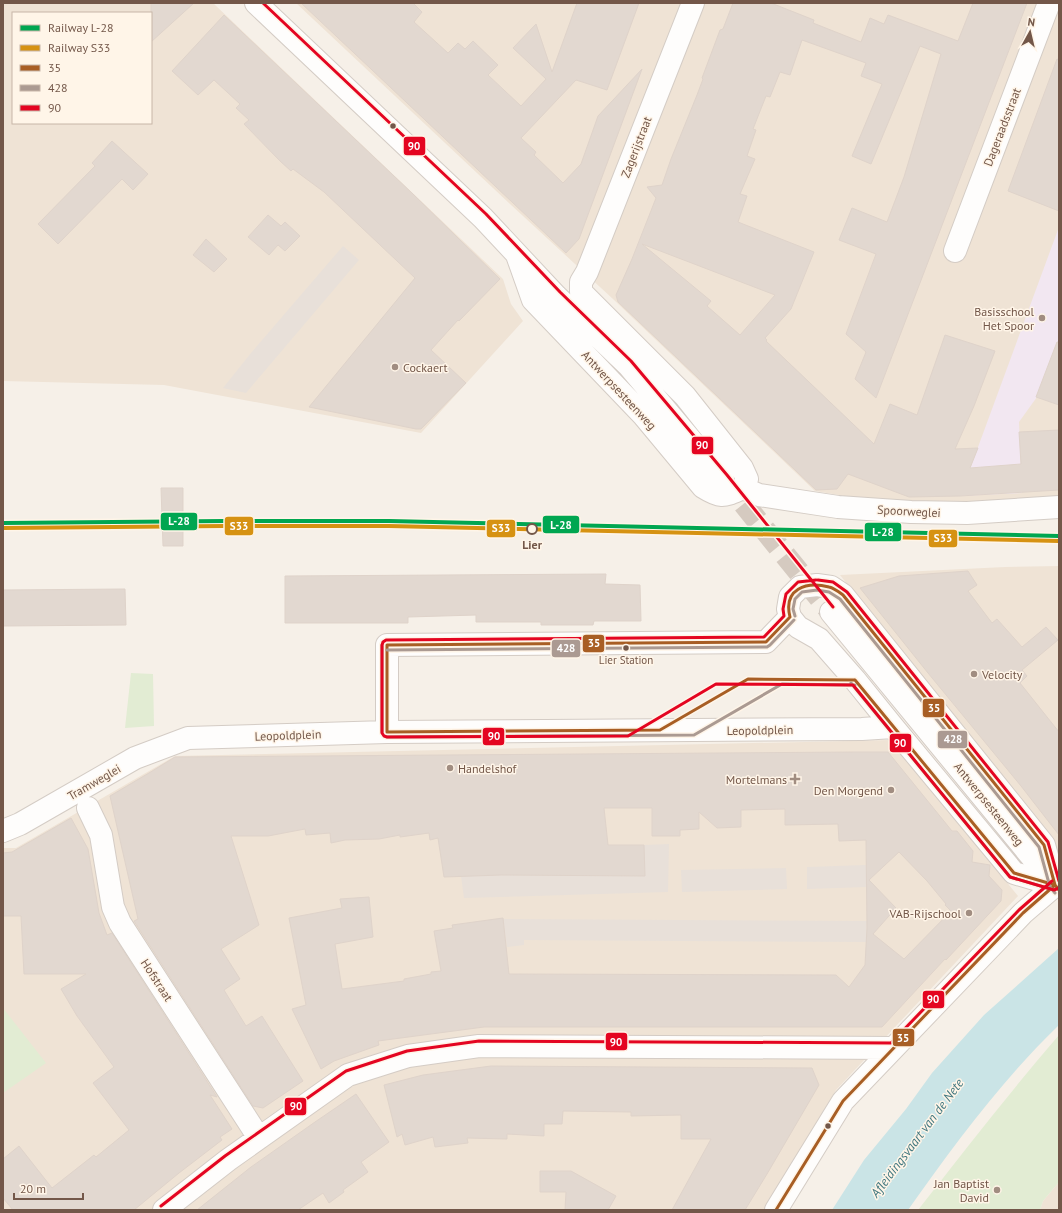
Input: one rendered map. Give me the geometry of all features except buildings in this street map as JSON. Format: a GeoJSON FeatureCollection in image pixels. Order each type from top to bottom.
{"type":"FeatureCollection","features":[{"type":"Feature","properties":{"kind":"street","name":"Antwerpsesteenweg"},"geometry":{"type":"LineString","coordinates":[[256,3],[483,218],[556,296],[628,365],[723,478]]}},
{"type":"Feature","properties":{"kind":"street","name":"Zagerijstraat"},"geometry":{"type":"LineString","coordinates":[[693,3],[587,272],[581,282],[581,292],[685,396],[742,468],[748,478],[751,492]]}},
{"type":"Feature","properties":{"kind":"street","name":"Dageraadsstraat"},"geometry":{"type":"LineString","coordinates":[[955,251],[1049,3]]}},
{"type":"Feature","properties":{"kind":"street","name":"Antwerpsesteenweg"},"geometry":{"type":"LineString","coordinates":[[517,255],[533,300],[644,416],[703,487],[714,494],[724,496],[751,492]]}},
{"type":"Feature","properties":{"kind":"street","name":"Spoorweglei"},"geometry":{"type":"LineString","coordinates":[[751,492],[838,507],[911,512],[967,513],[1059,507]]}},
{"type":"Feature","properties":{"kind":"street"},"geometry":{"type":"LineString","coordinates":[[817,585],[831,587],[843,595],[1044,845],[1058,885],[1014,873],[855,680],[819,639],[798,627],[790,617],[788,609],[790,597],[800,587],[817,585]]}},
{"type":"Feature","properties":{"kind":"street","name":"Antwerpsesteenweg"},"geometry":{"type":"LineString","coordinates":[[831,612],[1058,885]]}},
{"type":"Feature","properties":{"kind":"street"},"geometry":{"type":"LineString","coordinates":[[387,732],[387,645],[766,642],[790,617]]}},
{"type":"Feature","properties":{"kind":"street","name":"Leopoldplein"},"geometry":{"type":"LineString","coordinates":[[188,738],[387,732],[893,728]]}},
{"type":"Feature","properties":{"kind":"street","name":"Tramweglei"},"geometry":{"type":"LineString","coordinates":[[3,831],[20,824],[135,758],[188,738]]}},
{"type":"Feature","properties":{"kind":"street","name":"Hofstraat"},"geometry":{"type":"LineString","coordinates":[[88,808],[101,835],[113,906],[120,923],[259,1138]]}},
{"type":"Feature","properties":{"kind":"street"},"geometry":{"type":"LineString","coordinates":[[776,1210],[843,1101],[1023,913],[1058,885]]}},
{"type":"Feature","properties":{"kind":"street"},"geometry":{"type":"LineString","coordinates":[[164,1210],[228,1160],[348,1075],[408,1056],[479,1046],[894,1048]]}},
{"type":"Feature","properties":{"kind":"shaded area"},"geometry":{"type":"Polygon","coordinates":[[[3,3],[213,3],[503,279],[511,304],[523,321],[421,433],[164,385],[3,381],[3,3]]]}},
{"type":"Feature","properties":{"kind":"shaded area"},"geometry":{"type":"Polygon","coordinates":[[[296,3],[1059,3],[1059,499],[898,505],[815,491],[613,299],[296,3]]]}},
{"type":"Feature","properties":{"kind":"shaded area","name":"Basisschool Het Spoor"},"geometry":{"type":"Polygon","coordinates":[[[1059,227],[1059,405],[1037,397],[1019,422],[1022,493],[960,496],[1059,227]]]}},
{"type":"Feature","properties":{"kind":"shaded area"},"geometry":{"type":"Polygon","coordinates":[[[343,246],[359,260],[246,393],[223,388],[251,353],[343,246]]]}},
{"type":"Feature","properties":{"kind":"shaded area"},"geometry":{"type":"Polygon","coordinates":[[[1059,566],[1059,853],[840,575],[1005,567],[1059,566]]]}},
{"type":"Feature","properties":{"kind":"shaded area"},"geometry":{"type":"Polygon","coordinates":[[[891,740],[1018,896],[836,1090],[764,1210],[3,1210],[3,848],[16,848],[175,756],[891,740]]]}},
{"type":"Feature","properties":{"kind":"shaded area"},"geometry":{"type":"Polygon","coordinates":[[[669,844],[668,892],[464,898],[461,876],[644,876],[644,845],[669,844]]]}},
{"type":"Feature","properties":{"kind":"shaded area"},"geometry":{"type":"Polygon","coordinates":[[[866,865],[867,887],[807,889],[807,867],[866,865]]]}},
{"type":"Feature","properties":{"kind":"shaded area"},"geometry":{"type":"Polygon","coordinates":[[[786,868],[787,889],[682,892],[681,870],[786,868]]]}},
{"type":"Feature","properties":{"kind":"shaded area"},"geometry":{"type":"Polygon","coordinates":[[[503,919],[867,921],[866,942],[524,940],[524,945],[507,947],[503,919]]]}},
{"type":"Feature","properties":{"kind":"shaded area"},"geometry":{"type":"Polygon","coordinates":[[[1059,1182],[1059,1210],[1040,1210],[1043,1201],[1059,1182]]]}},
{"type":"Feature","properties":{"kind":"green space"},"geometry":{"type":"Polygon","coordinates":[[[131,673],[153,674],[154,726],[125,728],[131,673]]]}},
{"type":"Feature","properties":{"kind":"green space"},"geometry":{"type":"Polygon","coordinates":[[[3,1008],[46,1063],[3,1093],[3,1008]]]}},
{"type":"Feature","properties":{"kind":"green space"},"geometry":{"type":"Polygon","coordinates":[[[1059,1035],[1059,1182],[1043,1201],[1040,1210],[918,1210],[1005,1100],[1059,1035]]]}},
{"type":"Feature","properties":{"kind":"water","name":"Afleidingsvaart van de Nete"},"geometry":{"type":"Polygon","coordinates":[[[1059,948],[1059,1025],[1018,1068],[979,1114],[908,1210],[832,1210],[864,1160],[906,1109],[932,1073],[984,1015],[1059,948]]]}},
{"type":"Feature","properties":{"kind":"tunnel"},"geometry":{"type":"LineString","coordinates":[[723,478],[831,612]]}},
{"type":"Feature","properties":{"kind":"rail line","name":"L-28"},"geometry":{"type":"LineString","coordinates":[[3,523],[389,521],[1059,536]]}},
{"type":"Feature","properties":{"kind":"rail line","name":"S33"},"geometry":{"type":"LineString","coordinates":[[3,528],[389,526],[1059,541]]}},
{"type":"Feature","properties":{"kind":"transit line","name":"90"},"geometry":{"type":"LineString","coordinates":[[263,3],[486,214],[560,292],[631,361],[727,475],[833,607]]}},
{"type":"Feature","properties":{"kind":"transit line","name":"90"},"geometry":{"type":"LineString","coordinates":[[816,580],[798,582],[786,594],[783,609],[784,616],[764,637],[386,640],[382,645],[382,733],[387,737],[628,736],[716,684],[853,685],[1010,877],[1054,890],[1059,888]]}},
{"type":"Feature","properties":{"kind":"transit line","name":"90"},"geometry":{"type":"LineString","coordinates":[[818,580],[833,582],[847,592],[1048,842],[1059,881]]}},
{"type":"Feature","properties":{"kind":"transit line","name":"35"},"geometry":{"type":"LineString","coordinates":[[790,617],[790,600],[798,589],[805,586],[820,585],[829,587],[835,589],[843,595],[1044,845],[1055,885],[1059,890]]}},
{"type":"Feature","properties":{"kind":"transit line","name":"428"},"geometry":{"type":"LineString","coordinates":[[795,616],[793,609],[795,599],[802,592],[817,590],[829,592],[840,599],[1039,847],[1050,887],[1055,893]]}},
{"type":"Feature","properties":{"kind":"transit line","name":"35"},"geometry":{"type":"LineString","coordinates":[[387,645],[766,642],[790,617]]}},
{"type":"Feature","properties":{"kind":"transit line","name":"428"},"geometry":{"type":"LineString","coordinates":[[387,650],[767,647],[794,620]]}},
{"type":"Feature","properties":{"kind":"transit line","name":"428"},"geometry":{"type":"LineString","coordinates":[[382,645],[382,732]]}},
{"type":"Feature","properties":{"kind":"transit line","name":"35"},"geometry":{"type":"LineString","coordinates":[[387,645],[387,732]]}},
{"type":"Feature","properties":{"kind":"transit line","name":"35"},"geometry":{"type":"LineString","coordinates":[[387,732],[660,730],[748,679],[855,680]]}},
{"type":"Feature","properties":{"kind":"transit line","name":"35"},"geometry":{"type":"LineString","coordinates":[[855,680],[1014,873],[1055,885]]}},
{"type":"Feature","properties":{"kind":"transit line","name":"428"},"geometry":{"type":"LineString","coordinates":[[851,683],[1010,877],[1054,890]]}},
{"type":"Feature","properties":{"kind":"transit line","name":"428"},"geometry":{"type":"LineString","coordinates":[[387,737],[694,735],[782,684],[855,685]]}},
{"type":"Feature","properties":{"kind":"transit line","name":"90"},"geometry":{"type":"LineString","coordinates":[[161,1206],[225,1156],[346,1071],[407,1051],[479,1041],[891,1043],[1019,910],[1052,881]]}},
{"type":"Feature","properties":{"kind":"transit line","name":"35"},"geometry":{"type":"LineString","coordinates":[[776,1210],[843,1101],[1023,913],[1055,885]]}},
{"type":"Feature","properties":{"kind":"place","name":"Basisschool Het Spoor"},"geometry":{"type":"Point","coordinates":[1042,318]}},
{"type":"Feature","properties":{"kind":"place","name":"Cockaert"},"geometry":{"type":"Point","coordinates":[395,367]}},
{"type":"Feature","properties":{"kind":"place","name":"Lier"},"geometry":{"type":"Point","coordinates":[532,529]}},
{"type":"Feature","properties":{"kind":"place","name":"Lier Station"},"geometry":{"type":"Point","coordinates":[626,648]}},
{"type":"Feature","properties":{"kind":"place","name":"Velocity"},"geometry":{"type":"Point","coordinates":[974,674]}},
{"type":"Feature","properties":{"kind":"place","name":"Handelshof"},"geometry":{"type":"Point","coordinates":[450,768]}},
{"type":"Feature","properties":{"kind":"place","name":"Mortelmans"},"geometry":{"type":"Point","coordinates":[795,779]}},
{"type":"Feature","properties":{"kind":"place","name":"Den Morgend"},"geometry":{"type":"Point","coordinates":[891,790]}},
{"type":"Feature","properties":{"kind":"place","name":"VAB-Rijschool"},"geometry":{"type":"Point","coordinates":[969,913]}},
{"type":"Feature","properties":{"kind":"place","name":"Jan Baptist David"},"geometry":{"type":"Point","coordinates":[997,1190]}}]}
